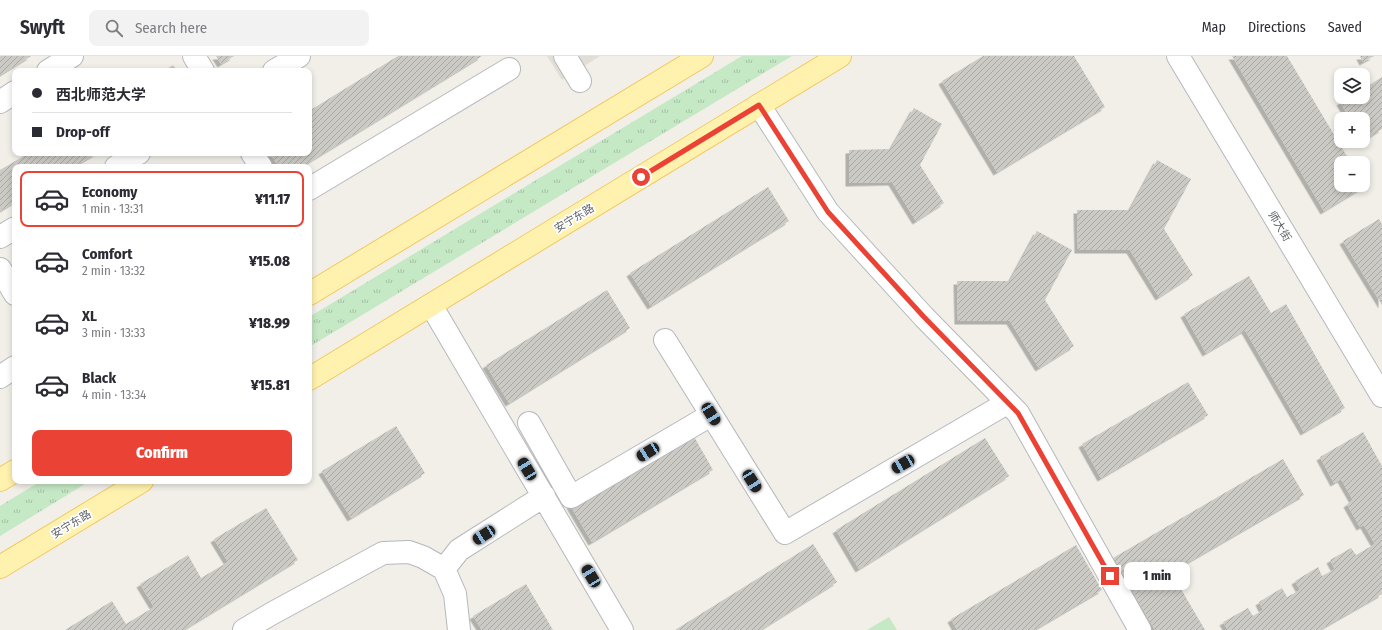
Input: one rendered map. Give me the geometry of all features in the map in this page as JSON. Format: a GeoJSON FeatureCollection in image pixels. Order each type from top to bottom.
{"type":"FeatureCollection","features":[{"type":"Feature","properties":{"kind":"main road"},"geometry":{"type":"LineString","coordinates":[[312,292],[702,56]]}},
{"type":"Feature","properties":{"kind":"main road","name":"安宁东路"},"geometry":{"type":"LineString","coordinates":[[312,377],[840,56]]}},
{"type":"Feature","properties":{"kind":"main road"},"geometry":{"type":"LineString","coordinates":[[0,480],[12,473]]}},
{"type":"Feature","properties":{"kind":"main road","name":"安宁东路"},"geometry":{"type":"LineString","coordinates":[[0,567],[137,484]]}},
{"type":"Feature","properties":{"kind":"street"},"geometry":{"type":"LineString","coordinates":[[53,68],[72,56]]}},
{"type":"Feature","properties":{"kind":"street"},"geometry":{"type":"LineString","coordinates":[[194,56],[201,68]]}},
{"type":"Feature","properties":{"kind":"street"},"geometry":{"type":"LineString","coordinates":[[279,68],[299,56]]}},
{"type":"Feature","properties":{"kind":"street"},"geometry":{"type":"LineString","coordinates":[[565,56],[580,81]]}},
{"type":"Feature","properties":{"kind":"street","name":"师大街"},"geometry":{"type":"LineString","coordinates":[[1178,56],[1382,396]]}},
{"type":"Feature","properties":{"kind":"street"},"geometry":{"type":"LineString","coordinates":[[312,187],[509,68]]}},
{"type":"Feature","properties":{"kind":"street"},"geometry":{"type":"LineString","coordinates":[[0,102],[12,94]]}},
{"type":"Feature","properties":{"kind":"street"},"geometry":{"type":"LineString","coordinates":[[759,105],[828,212],[924,317],[1018,413],[1140,630]]}},
{"type":"Feature","properties":{"kind":"street"},"geometry":{"type":"LineString","coordinates":[[121,164],[134,156]]}},
{"type":"Feature","properties":{"kind":"street"},"geometry":{"type":"LineString","coordinates":[[0,237],[12,230]]}},
{"type":"Feature","properties":{"kind":"street"},"geometry":{"type":"LineString","coordinates":[[0,269],[12,289]]}},
{"type":"Feature","properties":{"kind":"street"},"geometry":{"type":"LineString","coordinates":[[431,305],[622,630]]}},
{"type":"Feature","properties":{"kind":"street"},"geometry":{"type":"LineString","coordinates":[[665,340],[785,533],[1008,403]]}},
{"type":"Feature","properties":{"kind":"street"},"geometry":{"type":"LineString","coordinates":[[0,377],[12,369]]}},
{"type":"Feature","properties":{"kind":"street"},"geometry":{"type":"LineString","coordinates":[[529,423],[571,497],[711,414]]}},
{"type":"Feature","properties":{"kind":"street"},"geometry":{"type":"LineString","coordinates":[[444,568],[460,550],[544,496]]}},
{"type":"Feature","properties":{"kind":"street"},"geometry":{"type":"LineString","coordinates":[[244,630],[383,552],[409,552],[423,557],[444,568],[455,594],[459,630]]}},
{"type":"Feature","properties":{"kind":"shaded area"},"geometry":{"type":"Polygon","coordinates":[[[547,56],[600,56],[562,80],[547,56]]]}},
{"type":"Feature","properties":{"kind":"green space"},"geometry":{"type":"Polygon","coordinates":[[[742,56],[792,56],[312,345],[312,315],[742,56]]]}},
{"type":"Feature","properties":{"kind":"green space"},"geometry":{"type":"Polygon","coordinates":[[[36,484],[85,484],[0,536],[0,506],[36,484]]]}},
{"type":"Feature","properties":{"kind":"green space"},"geometry":{"type":"Polygon","coordinates":[[[889,617],[897,630],[867,630],[889,617]]]}},
{"type":"Feature","properties":{"kind":"building"},"geometry":{"type":"Polygon","coordinates":[[[0,56],[31,56],[0,75],[0,56]]]}},
{"type":"Feature","properties":{"kind":"building"},"geometry":{"type":"Polygon","coordinates":[[[216,56],[234,56],[221,64],[216,56]]]}},
{"type":"Feature","properties":{"kind":"building"},"geometry":{"type":"Polygon","coordinates":[[[398,56],[482,56],[306,164],[277,164],[272,156],[312,156],[312,109],[398,56]]]}},
{"type":"Feature","properties":{"kind":"building"},"geometry":{"type":"Polygon","coordinates":[[[983,56],[1074,56],[1105,107],[997,172],[942,81],[983,56]]]}},
{"type":"Feature","properties":{"kind":"building"},"geometry":{"type":"Polygon","coordinates":[[[1232,56],[1287,56],[1334,135],[1334,148],[1342,148],[1347,156],[1334,156],[1334,192],[1355,192],[1324,211],[1232,56]]]}},
{"type":"Feature","properties":{"kind":"building"},"geometry":{"type":"Polygon","coordinates":[[[1360,56],[1374,56],[1363,62],[1360,56]]]}},
{"type":"Feature","properties":{"kind":"building"},"geometry":{"type":"Polygon","coordinates":[[[1382,77],[1382,129],[1370,137],[1370,112],[1346,112],[1341,104],[1370,104],[1370,85],[1382,77]]]}},
{"type":"Feature","properties":{"kind":"building"},"geometry":{"type":"Polygon","coordinates":[[[914,108],[942,124],[920,165],[944,203],[916,221],[892,182],[849,183],[849,150],[891,149],[914,108]]]}},
{"type":"Feature","properties":{"kind":"building"},"geometry":{"type":"Polygon","coordinates":[[[24,156],[92,156],[78,164],[12,164],[12,204],[0,211],[0,170],[24,156]]]}},
{"type":"Feature","properties":{"kind":"building"},"geometry":{"type":"Polygon","coordinates":[[[1157,160],[1191,179],[1164,229],[1193,275],[1159,297],[1130,250],[1078,250],[1077,210],[1130,210],[1157,160]]]}},
{"type":"Feature","properties":{"kind":"building"},"geometry":{"type":"Polygon","coordinates":[[[768,187],[789,221],[651,306],[630,273],[768,187]]]}},
{"type":"Feature","properties":{"kind":"building"},"geometry":{"type":"Polygon","coordinates":[[[1379,219],[1382,224],[1382,305],[1343,241],[1379,219]]]}},
{"type":"Feature","properties":{"kind":"building"},"geometry":{"type":"Polygon","coordinates":[[[1037,231],[1072,250],[1045,300],[1074,346],[1039,368],[1010,321],[958,321],[957,281],[1010,281],[1037,231]]]}},
{"type":"Feature","properties":{"kind":"building"},"geometry":{"type":"Polygon","coordinates":[[[1249,276],[1271,313],[1286,304],[1345,408],[1304,432],[1245,330],[1206,353],[1184,314],[1249,276]]]}},
{"type":"Feature","properties":{"kind":"building"},"geometry":{"type":"Polygon","coordinates":[[[607,290],[630,328],[509,403],[486,365],[607,290]]]}},
{"type":"Feature","properties":{"kind":"building"},"geometry":{"type":"Polygon","coordinates":[[[1188,382],[1208,415],[1101,478],[1082,444],[1188,382]]]}},
{"type":"Feature","properties":{"kind":"building"},"geometry":{"type":"Polygon","coordinates":[[[396,426],[425,473],[351,518],[322,471],[396,426]]]}},
{"type":"Feature","properties":{"kind":"building"},"geometry":{"type":"Polygon","coordinates":[[[1363,432],[1382,466],[1382,594],[1319,630],[1228,630],[1223,622],[1248,608],[1253,616],[1263,610],[1259,602],[1282,588],[1287,597],[1300,590],[1295,581],[1318,567],[1322,576],[1335,569],[1330,560],[1351,548],[1356,555],[1375,544],[1364,525],[1360,527],[1347,504],[1353,500],[1341,479],[1334,483],[1320,457],[1363,432]]]}},
{"type":"Feature","properties":{"kind":"building"},"geometry":{"type":"Polygon","coordinates":[[[692,433],[713,470],[592,542],[570,505],[692,433]]]}},
{"type":"Feature","properties":{"kind":"building"},"geometry":{"type":"Polygon","coordinates":[[[985,438],[1009,476],[859,569],[836,530],[985,438]]]}},
{"type":"Feature","properties":{"kind":"building"},"geometry":{"type":"Polygon","coordinates":[[[1283,459],[1304,495],[1171,572],[1205,630],[1155,630],[1113,558],[1283,459]]]}},
{"type":"Feature","properties":{"kind":"building"},"geometry":{"type":"Polygon","coordinates":[[[266,508],[298,560],[183,630],[65,630],[112,601],[126,624],[154,607],[140,584],[188,555],[201,578],[228,562],[214,539],[266,508]]]}},
{"type":"Feature","properties":{"kind":"building"},"geometry":{"type":"Polygon","coordinates":[[[813,544],[837,582],[760,630],[675,630],[813,544]]]}},
{"type":"Feature","properties":{"kind":"building"},"geometry":{"type":"Polygon","coordinates":[[[1076,545],[1102,590],[1034,630],[957,630],[951,619],[1076,545]]]}},
{"type":"Feature","properties":{"kind":"building"},"geometry":{"type":"Polygon","coordinates":[[[526,584],[553,630],[482,630],[473,616],[526,584]]]}},
{"type":"Feature","properties":{"kind":"route"},"geometry":{"type":"LineString","coordinates":[[641,177],[759,105],[828,212],[924,317],[1018,413],[1110,576]]}}]}
